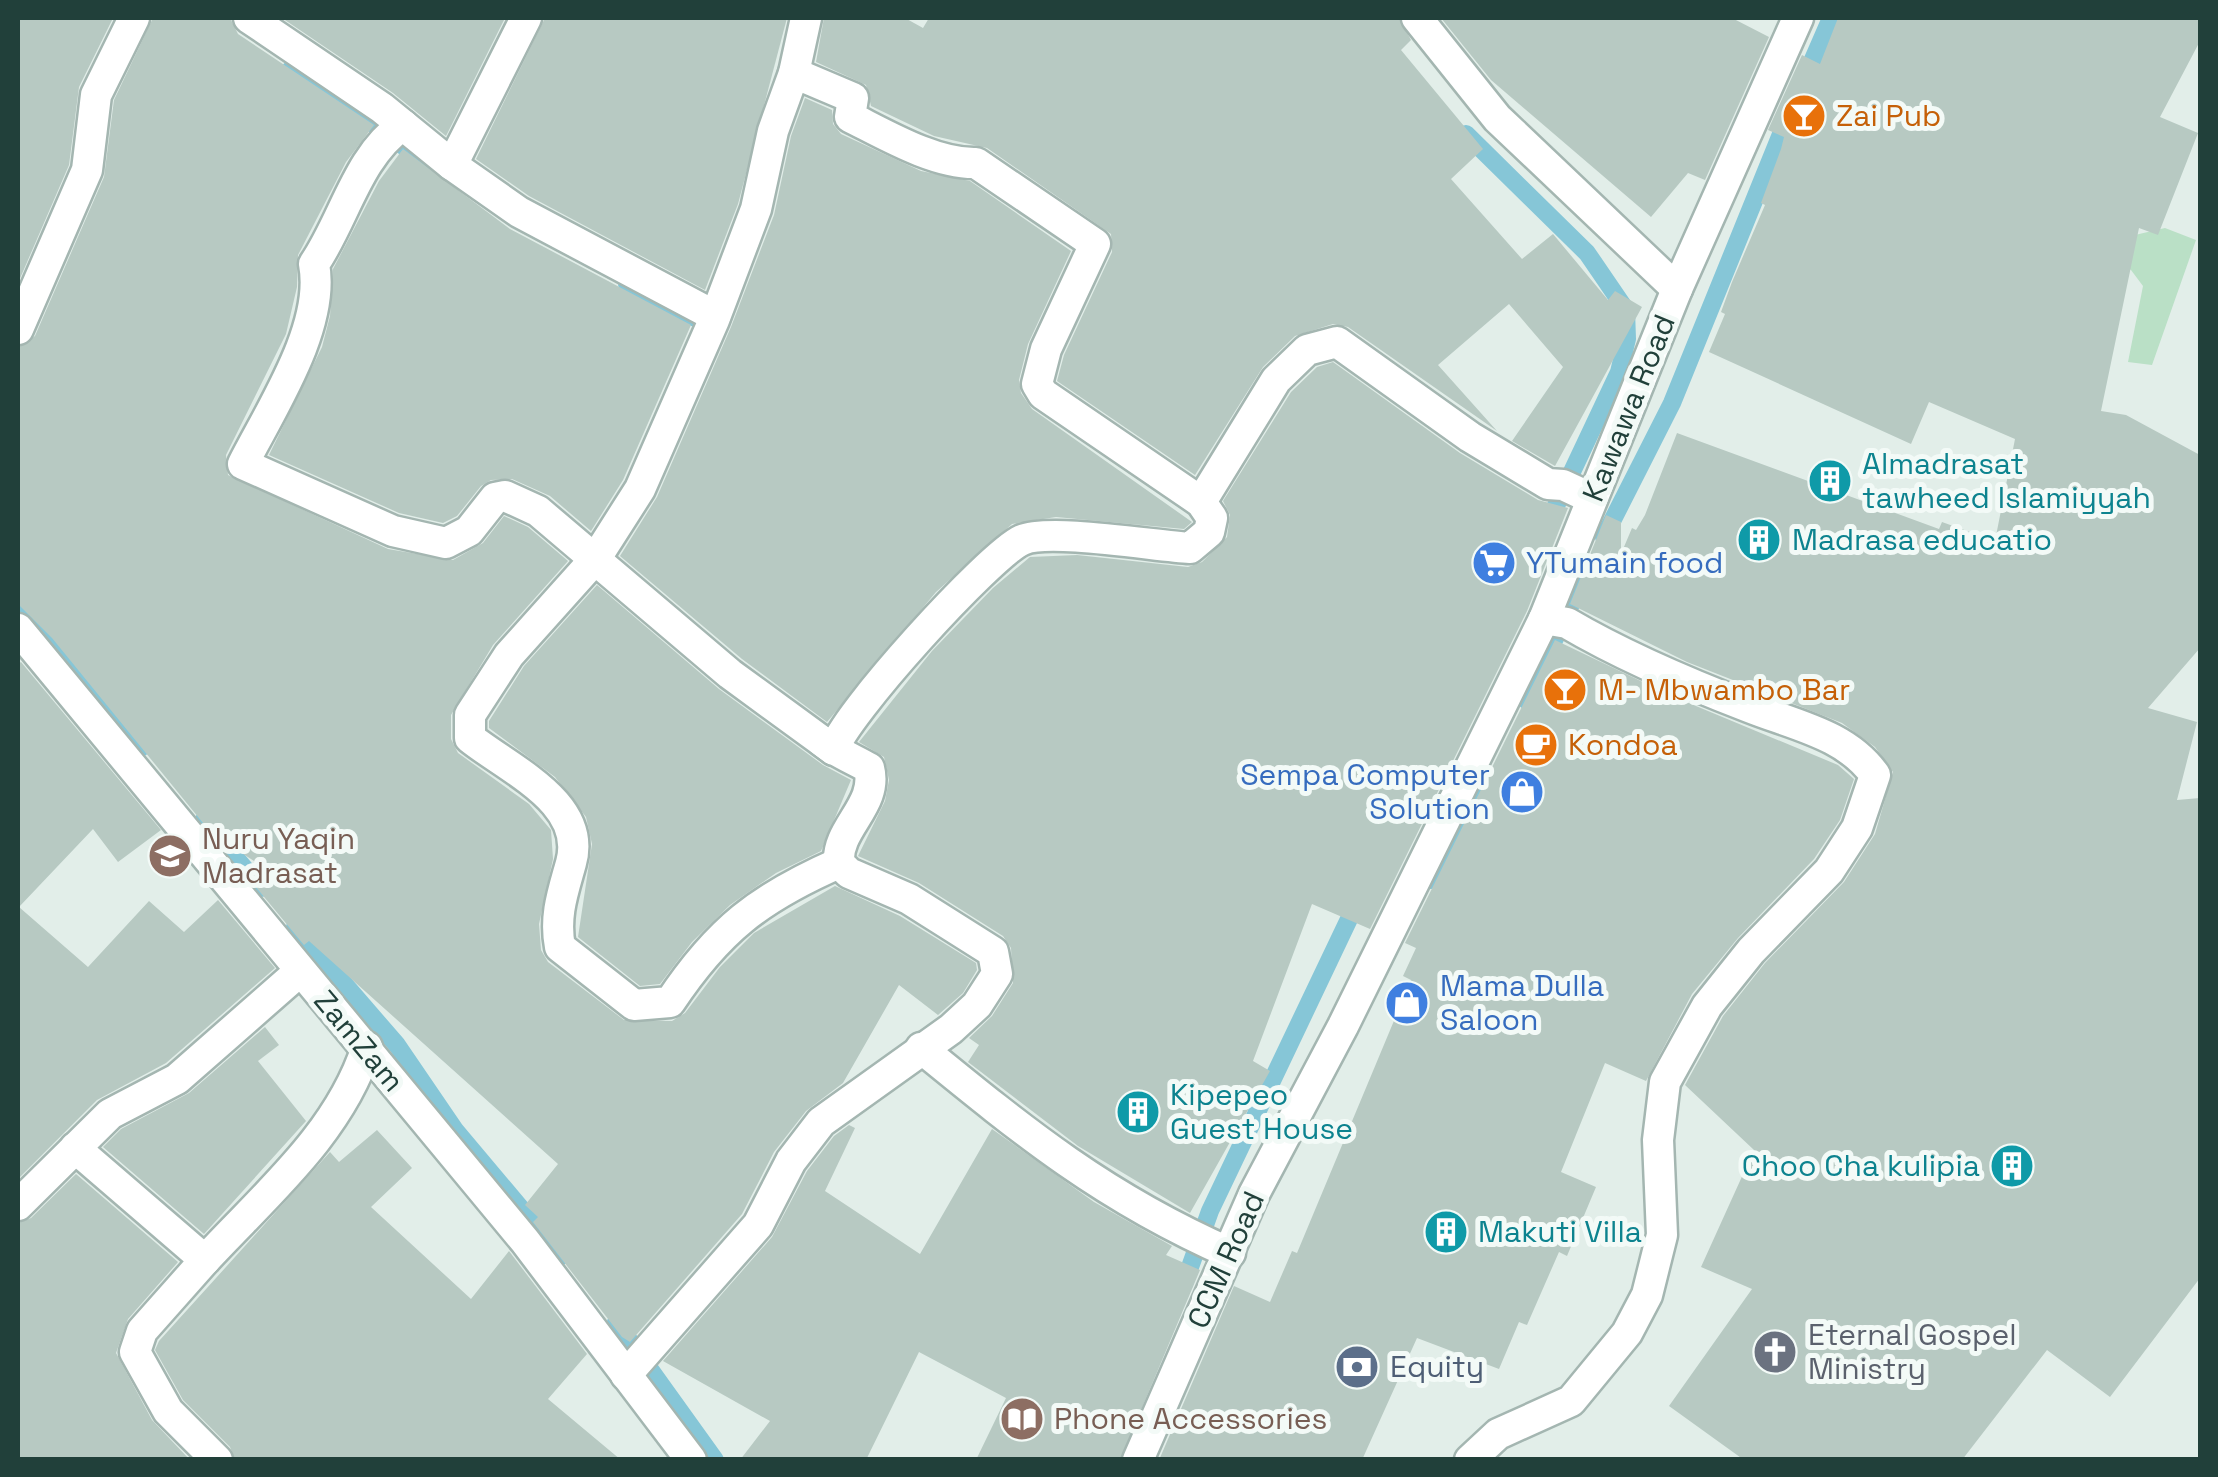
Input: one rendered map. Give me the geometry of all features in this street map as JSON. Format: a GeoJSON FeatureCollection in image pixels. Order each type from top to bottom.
{"type":"FeatureCollection","features":[{"type":"Feature","properties":{"kind":"street"},"geometry":{"type":"LineString","coordinates":[[18,329],[87,170],[96,95],[134,18]]}},
{"type":"Feature","properties":{"kind":"street"},"geometry":{"type":"LineString","coordinates":[[249,18],[519,212],[715,316]]}},
{"type":"Feature","properties":{"kind":"street"},"geometry":{"type":"LineString","coordinates":[[452,165],[526,18]]}},
{"type":"Feature","properties":{"kind":"street"},"geometry":{"type":"LineString","coordinates":[[806,18],[794,73],[773,131],[756,209],[715,316],[640,489],[596,558],[509,656],[470,715],[470,738],[564,810],[574,826],[576,843],[556,926],[560,947],[634,1005],[670,1002],[715,940],[740,916],[778,892],[840,864]]}},
{"type":"Feature","properties":{"kind":"street"},"geometry":{"type":"LineString","coordinates":[[1417,18],[1497,118],[1678,290]]}},
{"type":"Feature","properties":{"kind":"street","name":"Kawawa Road"},"geometry":{"type":"LineString","coordinates":[[1456,796],[1544,618],[1678,290],[1798,18]]}},
{"type":"Feature","properties":{"kind":"street"},"geometry":{"type":"LineString","coordinates":[[794,73],[853,98],[850,117],[870,127],[955,162],[976,163],[1095,244],[1046,349],[1038,384],[1043,394],[1201,502],[1212,518],[1210,532],[1190,548],[1064,537],[1022,540],[892,668],[838,732],[834,750]]}},
{"type":"Feature","properties":{"kind":"street"},"geometry":{"type":"LineString","coordinates":[[403,126],[387,136],[368,164],[334,234],[314,264],[318,284],[310,320],[287,378],[243,464],[393,531],[446,543],[469,531],[495,498],[506,496],[538,511],[730,674],[834,750],[868,768],[872,784],[838,850],[840,864]]}},
{"type":"Feature","properties":{"kind":"street"},"geometry":{"type":"LineString","coordinates":[[1201,502],[1276,380],[1307,350],[1337,342],[1470,438],[1548,484],[1564,485],[1591,498]]}},
{"type":"Feature","properties":{"kind":"street"},"geometry":{"type":"LineString","coordinates":[[1470,1460],[1498,1434],[1570,1402],[1627,1333],[1648,1295],[1662,1235],[1658,1140],[1666,1082],[1707,1006],[1858,828],[1874,775],[1859,753],[1833,739],[1747,707],[1567,624],[1544,618]]}},
{"type":"Feature","properties":{"kind":"street","name":"ZamZam"},"geometry":{"type":"LineString","coordinates":[[18,629],[526,1241],[690,1460]]}},
{"type":"Feature","properties":{"kind":"street","name":"CCM Road"},"geometry":{"type":"LineString","coordinates":[[1138,1460],[1254,1194],[1456,796]]}},
{"type":"Feature","properties":{"kind":"street"},"geometry":{"type":"LineString","coordinates":[[626,1375],[758,1225],[790,1161],[821,1122],[977,1005],[997,974],[993,952],[955,925],[840,864]]}},
{"type":"Feature","properties":{"kind":"street"},"geometry":{"type":"LineString","coordinates":[[18,1205],[128,1102],[151,1096],[177,1079],[299,972]]}},
{"type":"Feature","properties":{"kind":"street"},"geometry":{"type":"LineString","coordinates":[[217,1460],[168,1412],[135,1352],[142,1331],[320,1136],[355,1084],[367,1047]]}},
{"type":"Feature","properties":{"kind":"street"},"geometry":{"type":"LineString","coordinates":[[921,1048],[1072,1169],[1168,1227],[1230,1253]]}},
{"type":"Feature","properties":{"kind":"street"},"geometry":{"type":"LineString","coordinates":[[75,1148],[205,1260]]}},
{"type":"Feature","properties":{"kind":"green space"},"geometry":{"type":"Polygon","coordinates":[[[2165,228],[2196,240],[2152,365],[2128,362],[2143,286],[2131,270],[2102,252],[2122,238],[2165,228]]]}},
{"type":"Feature","properties":{"kind":"building"},"geometry":{"type":"Polygon","coordinates":[[[18,18],[113,18],[79,87],[69,165],[18,283],[18,18]]]}},
{"type":"Feature","properties":{"kind":"building"},"geometry":{"type":"Polygon","coordinates":[[[153,18],[230,18],[238,34],[374,125],[346,162],[298,255],[297,287],[286,334],[226,455],[228,475],[388,549],[453,560],[483,543],[504,516],[528,527],[568,561],[493,645],[451,715],[451,739],[458,753],[529,804],[551,830],[553,859],[539,924],[541,950],[548,962],[624,1020],[672,1021],[685,1013],[720,967],[754,933],[835,886],[900,916],[976,963],[977,970],[963,993],[938,1015],[899,985],[843,1083],[806,1111],[774,1152],[742,1214],[630,1342],[622,1337],[533,1222],[538,1217],[525,1205],[558,1164],[309,941],[304,945],[245,874],[257,863],[212,834],[52,638],[18,604],[18,347],[35,336],[104,177],[114,100],[153,18]]]}},
{"type":"Feature","properties":{"kind":"building"},"geometry":{"type":"Polygon","coordinates":[[[282,18],[505,18],[446,136],[393,93],[282,18]]]}},
{"type":"Feature","properties":{"kind":"building"},"geometry":{"type":"Polygon","coordinates":[[[545,18],[787,18],[738,204],[705,290],[529,196],[476,159],[545,18]]]}},
{"type":"Feature","properties":{"kind":"building"},"geometry":{"type":"Polygon","coordinates":[[[824,18],[905,18],[923,28],[929,18],[1399,18],[1411,40],[1401,50],[1483,149],[1451,179],[1522,259],[1553,234],[1608,300],[1615,291],[1642,307],[1555,466],[1512,441],[1563,367],[1509,304],[1438,365],[1497,431],[1348,327],[1333,324],[1295,336],[1263,367],[1195,475],[1057,381],[1064,355],[1112,252],[1111,234],[987,148],[934,136],[871,106],[866,85],[816,62],[824,18]]]}},
{"type":"Feature","properties":{"kind":"building"},"geometry":{"type":"Polygon","coordinates":[[[1441,18],[1732,18],[1769,37],[1705,180],[1688,173],[1651,217],[1491,80],[1441,18]]]}},
{"type":"Feature","properties":{"kind":"building"},"geometry":{"type":"Polygon","coordinates":[[[1838,18],[2200,18],[2200,41],[2160,117],[2198,133],[2158,235],[2139,228],[2101,411],[2126,415],[2200,455],[2200,648],[2148,708],[2197,722],[2177,800],[2200,798],[2200,1278],[2110,1397],[2047,1350],[1962,1460],[1744,1460],[1669,1406],[1752,1289],[1701,1267],[1754,1150],[1685,1085],[1723,1016],[1765,963],[1844,882],[1875,834],[1893,772],[1875,747],[1842,723],[1687,662],[1570,604],[1606,515],[1621,522],[1621,554],[1632,528],[1636,530],[1645,515],[1677,433],[1939,529],[1942,522],[1995,541],[2015,439],[1929,402],[1911,444],[1709,352],[1725,314],[1721,312],[1732,282],[1765,205],[1761,203],[1781,149],[1784,137],[1768,130],[1802,55],[1820,64],[1838,18]]]}},
{"type":"Feature","properties":{"kind":"building"},"geometry":{"type":"Polygon","coordinates":[[[805,98],[832,110],[833,124],[841,134],[921,171],[970,181],[1071,251],[1028,344],[1019,380],[1021,393],[1032,409],[1192,522],[1184,529],[1056,517],[1012,524],[936,592],[827,722],[742,659],[620,556],[657,497],[731,327],[774,215],[791,136],[805,98]]]}},
{"type":"Feature","properties":{"kind":"building"},"geometry":{"type":"Polygon","coordinates":[[[403,149],[510,229],[691,325],[623,480],[591,531],[550,496],[512,479],[491,480],[481,486],[457,516],[443,523],[399,513],[269,455],[322,347],[330,316],[333,269],[379,181],[403,149]]]}},
{"type":"Feature","properties":{"kind":"building"},"geometry":{"type":"Polygon","coordinates":[[[1333,362],[1460,453],[1538,500],[1568,508],[1527,611],[1370,929],[1312,904],[1253,1061],[1270,1071],[1190,1213],[1078,1146],[968,1062],[979,1045],[969,1038],[992,1016],[1013,983],[1011,948],[1003,936],[919,883],[858,856],[885,801],[889,780],[884,757],[859,742],[932,651],[993,588],[1030,557],[1077,555],[1188,567],[1202,562],[1227,537],[1230,515],[1223,501],[1291,392],[1317,367],[1333,362]]]}},
{"type":"Feature","properties":{"kind":"building"},"geometry":{"type":"Polygon","coordinates":[[[597,585],[719,689],[823,765],[851,780],[821,851],[776,873],[730,905],[692,942],[660,984],[640,986],[578,937],[592,844],[586,817],[555,777],[489,728],[489,721],[524,666],[597,585]]]}},
{"type":"Feature","properties":{"kind":"building"},"geometry":{"type":"Polygon","coordinates":[[[1555,640],[1672,696],[1838,765],[1854,779],[1840,820],[1814,859],[1738,938],[1692,994],[1646,1081],[1605,1063],[1561,1172],[1596,1187],[1567,1256],[1559,1252],[1527,1325],[1519,1322],[1499,1369],[1417,1338],[1362,1460],[1159,1460],[1234,1286],[1270,1302],[1292,1251],[1297,1253],[1411,980],[1403,976],[1416,948],[1405,943],[1555,640]]]}},
{"type":"Feature","properties":{"kind":"building"},"geometry":{"type":"Polygon","coordinates":[[[21,662],[161,830],[118,862],[93,829],[19,907],[88,967],[149,901],[184,932],[218,900],[275,968],[166,1063],[97,1100],[18,1179],[18,664],[21,662]]]}},
{"type":"Feature","properties":{"kind":"building"},"geometry":{"type":"Polygon","coordinates":[[[265,1027],[279,1045],[258,1061],[306,1121],[204,1234],[103,1147],[121,1129],[189,1093],[265,1027]]]}},
{"type":"Feature","properties":{"kind":"building"},"geometry":{"type":"Polygon","coordinates":[[[849,1125],[855,1128],[825,1191],[920,1254],[992,1129],[1094,1202],[1172,1246],[1166,1255],[1200,1270],[1120,1460],[976,1460],[1006,1398],[919,1352],[866,1460],[740,1460],[770,1421],[663,1361],[772,1237],[807,1171],[834,1136],[849,1125]]]}},
{"type":"Feature","properties":{"kind":"building"},"geometry":{"type":"Polygon","coordinates":[[[377,1130],[412,1168],[371,1207],[471,1299],[509,1251],[587,1354],[548,1399],[621,1460],[235,1460],[230,1447],[183,1400],[155,1350],[159,1341],[330,1152],[339,1162],[377,1130]]]}},
{"type":"Feature","properties":{"kind":"building"},"geometry":{"type":"Polygon","coordinates":[[[76,1174],[178,1262],[128,1319],[116,1353],[152,1420],[190,1460],[18,1460],[18,1223],[31,1218],[76,1174]]]}},
{"type":"Feature","properties":{"kind":"waterway"},"geometry":{"type":"LineString","coordinates":[[1804,80],[1831,18]]}},
{"type":"Feature","properties":{"kind":"waterway"},"geometry":{"type":"LineString","coordinates":[[290,70],[370,121],[445,177]]}},
{"type":"Feature","properties":{"kind":"waterway"},"geometry":{"type":"LineString","coordinates":[[1604,537],[1672,403],[1788,117]]}},
{"type":"Feature","properties":{"kind":"waterway"},"geometry":{"type":"LineString","coordinates":[[1466,134],[1587,253],[1626,310],[1627,339],[1619,372],[1546,527]]}},
{"type":"Feature","properties":{"kind":"waterway"},"geometry":{"type":"LineString","coordinates":[[627,284],[656,303],[701,320]]}},
{"type":"Feature","properties":{"kind":"waterway"},"geometry":{"type":"LineString","coordinates":[[1526,700],[1581,583]]}},
{"type":"Feature","properties":{"kind":"waterway"},"geometry":{"type":"LineString","coordinates":[[18,607],[142,747]]}},
{"type":"Feature","properties":{"kind":"waterway"},"geometry":{"type":"LineString","coordinates":[[1430,880],[1480,795]]}},
{"type":"Feature","properties":{"kind":"waterway"},"geometry":{"type":"LineString","coordinates":[[204,820],[261,888]]}},
{"type":"Feature","properties":{"kind":"waterway"},"geometry":{"type":"LineString","coordinates":[[1184,1284],[1210,1211],[1359,898]]}},
{"type":"Feature","properties":{"kind":"waterway"},"geometry":{"type":"LineString","coordinates":[[295,927],[397,1045],[455,1130],[561,1256]]}},
{"type":"Feature","properties":{"kind":"waterway"},"geometry":{"type":"LineString","coordinates":[[616,1322],[715,1460]]}},
{"type":"Feature","properties":{"kind":"place","name":"Zai Pub"},"geometry":{"type":"Point","coordinates":[1804,116]}},
{"type":"Feature","properties":{"kind":"place","name":"Almadrasat tawheed Islamiyyah"},"geometry":{"type":"Point","coordinates":[1830,481]}},
{"type":"Feature","properties":{"kind":"place","name":"Madrasa educatio"},"geometry":{"type":"Point","coordinates":[1759,540]}},
{"type":"Feature","properties":{"kind":"place","name":"YTumain food"},"geometry":{"type":"Point","coordinates":[1494,563]}},
{"type":"Feature","properties":{"kind":"place","name":"M- Mbwambo Bar"},"geometry":{"type":"Point","coordinates":[1565,690]}},
{"type":"Feature","properties":{"kind":"place","name":"Kondoa"},"geometry":{"type":"Point","coordinates":[1536,745]}},
{"type":"Feature","properties":{"kind":"place","name":"Sempa Computer Solution"},"geometry":{"type":"Point","coordinates":[1522,792]}},
{"type":"Feature","properties":{"kind":"place","name":"Nuru Yaqin Madrasat"},"geometry":{"type":"Point","coordinates":[170,856]}},
{"type":"Feature","properties":{"kind":"place","name":"Mama Dulla Saloon"},"geometry":{"type":"Point","coordinates":[1407,1003]}},
{"type":"Feature","properties":{"kind":"place","name":"Kipepeo Guest House"},"geometry":{"type":"Point","coordinates":[1138,1112]}},
{"type":"Feature","properties":{"kind":"place","name":"Choo Cha kulipia"},"geometry":{"type":"Point","coordinates":[2012,1166]}},
{"type":"Feature","properties":{"kind":"place","name":"Makuti Villa"},"geometry":{"type":"Point","coordinates":[1446,1232]}},
{"type":"Feature","properties":{"kind":"place","name":"Eternal Gospel Ministry"},"geometry":{"type":"Point","coordinates":[1775,1352]}},
{"type":"Feature","properties":{"kind":"place","name":"Equity"},"geometry":{"type":"Point","coordinates":[1357,1367]}},
{"type":"Feature","properties":{"kind":"place","name":"Phone Accessories"},"geometry":{"type":"Point","coordinates":[1022,1419]}}]}
